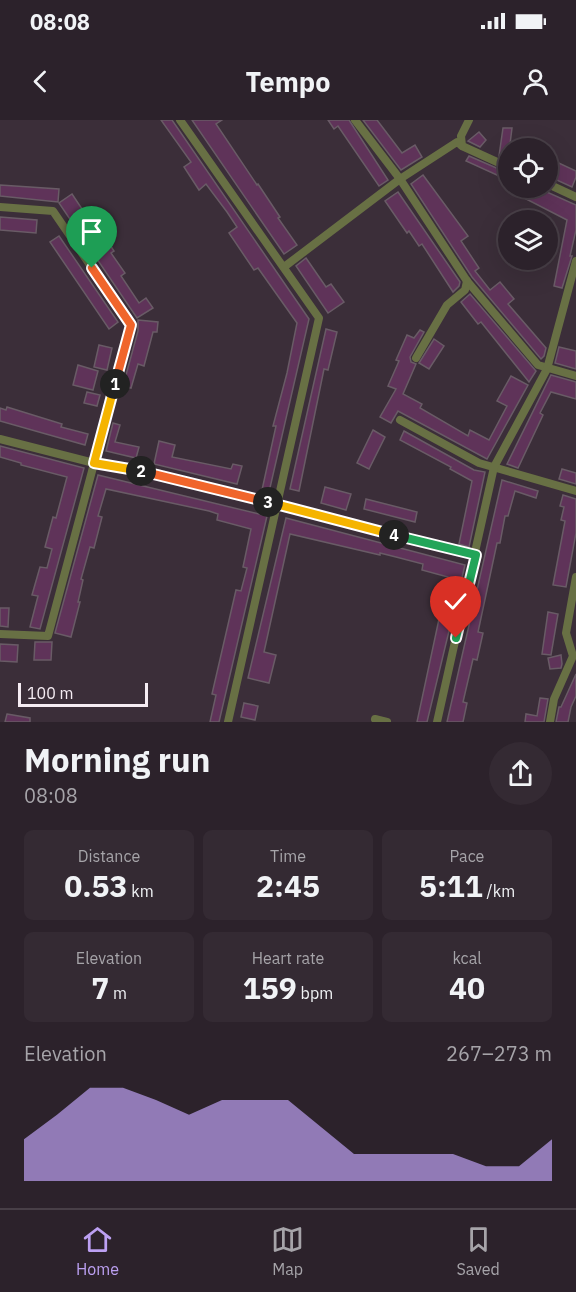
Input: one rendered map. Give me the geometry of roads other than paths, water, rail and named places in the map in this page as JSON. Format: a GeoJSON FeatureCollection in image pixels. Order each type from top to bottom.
{"type":"FeatureCollection","features":[{"type":"Feature","properties":{"kind":"street"},"geometry":{"type":"LineString","coordinates":[[180,120],[319,318],[228,722]]}},
{"type":"Feature","properties":{"kind":"street"},"geometry":{"type":"LineString","coordinates":[[355,120],[400,179],[467,281],[538,365],[576,376]]}},
{"type":"Feature","properties":{"kind":"street"},"geometry":{"type":"LineString","coordinates":[[462,146],[461,136],[469,120]]}},
{"type":"Feature","properties":{"kind":"street"},"geometry":{"type":"LineString","coordinates":[[284,267],[400,179],[457,142],[498,162]]}},
{"type":"Feature","properties":{"kind":"street"},"geometry":{"type":"LineString","coordinates":[[558,189],[576,197]]}},
{"type":"Feature","properties":{"kind":"street"},"geometry":{"type":"LineString","coordinates":[[0,207],[53,211],[131,325],[48,636],[0,634]]}},
{"type":"Feature","properties":{"kind":"street"},"geometry":{"type":"LineString","coordinates":[[437,722],[494,466],[547,369],[575,273],[576,261]]}},
{"type":"Feature","properties":{"kind":"street"},"geometry":{"type":"LineString","coordinates":[[416,358],[447,306],[465,290],[467,281]]}},
{"type":"Feature","properties":{"kind":"street"},"geometry":{"type":"LineString","coordinates":[[400,420],[478,463],[576,491]]}},
{"type":"Feature","properties":{"kind":"street"},"geometry":{"type":"LineString","coordinates":[[0,439],[94,463],[139,471],[278,504],[476,555]]}},
{"type":"Feature","properties":{"kind":"street"},"geometry":{"type":"LineString","coordinates":[[550,722],[554,699],[573,656],[566,633],[576,577]]}},
{"type":"Feature","properties":{"kind":"street"},"geometry":{"type":"LineString","coordinates":[[375,719],[387,722]]}}]}
